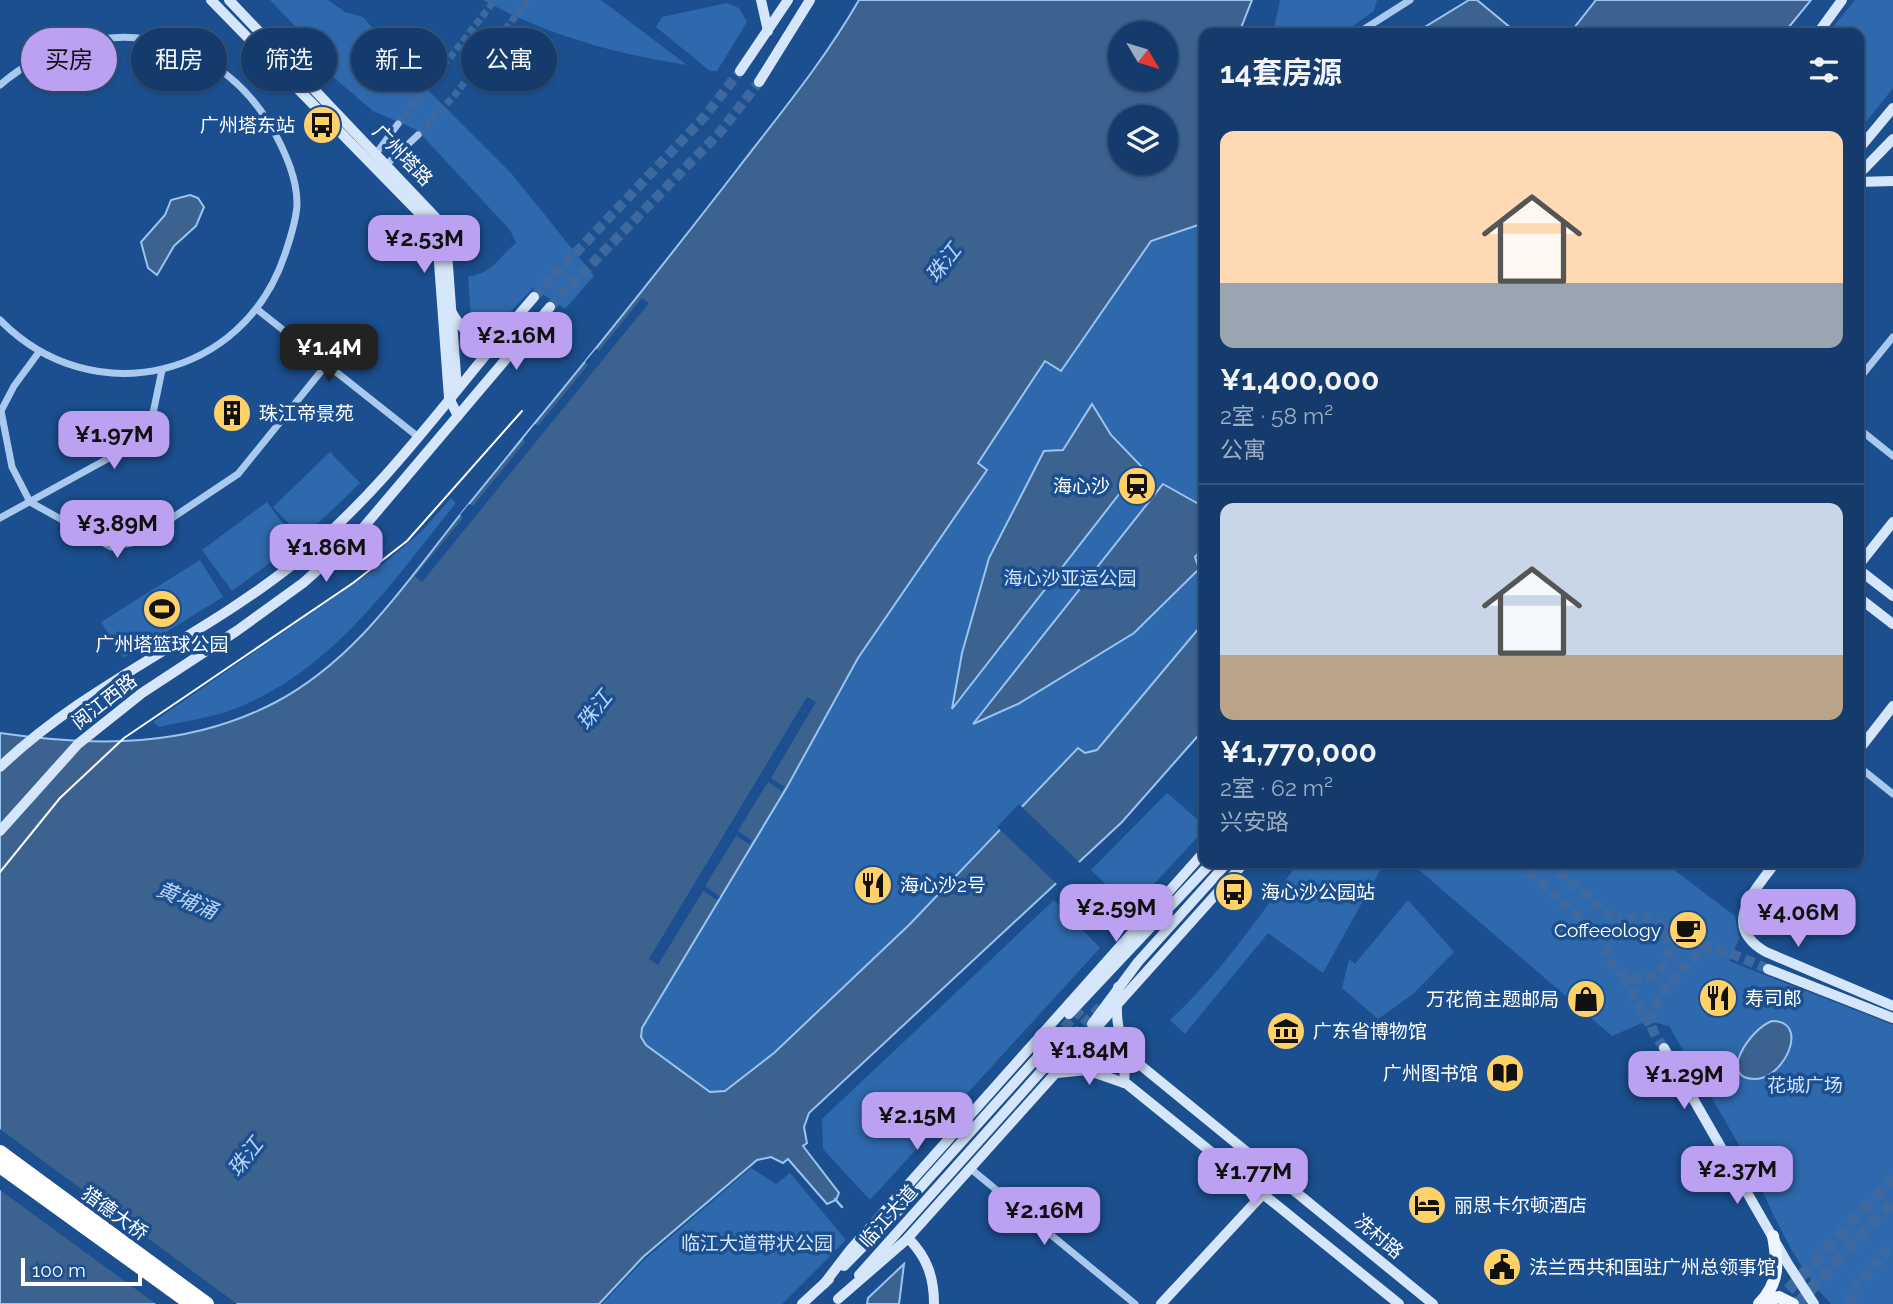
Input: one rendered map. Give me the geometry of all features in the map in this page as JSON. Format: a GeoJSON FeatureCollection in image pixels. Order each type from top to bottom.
{"type":"FeatureCollection","features":[{"type":"Feature","properties":{"kind":"highway","name":"猎德大桥"},"geometry":{"type":"LineString","coordinates":[[0,1152],[207,1304]]}},
{"type":"Feature","properties":{"kind":"highway","name":"猎德大桥"},"geometry":{"type":"LineString","coordinates":[[0,1166],[191,1304]]}},
{"type":"Feature","properties":{"kind":"main road","name":"广州塔路"},"geometry":{"type":"LineString","coordinates":[[211,0],[370,165],[427,220],[435,239],[449,398],[458,416]]}},
{"type":"Feature","properties":{"kind":"main road","name":"广州塔路"},"geometry":{"type":"LineString","coordinates":[[229,0],[438,220],[447,252],[458,416]]}},
{"type":"Feature","properties":{"kind":"main road"},"geometry":{"type":"LineString","coordinates":[[761,0],[768,31]]}},
{"type":"Feature","properties":{"kind":"main road"},"geometry":{"type":"LineString","coordinates":[[740,71],[788,0]]}},
{"type":"Feature","properties":{"kind":"main road"},"geometry":{"type":"LineString","coordinates":[[759,82],[810,0]]}},
{"type":"Feature","properties":{"kind":"main road"},"geometry":{"type":"LineString","coordinates":[[1822,28],[1842,0]]}},
{"type":"Feature","properties":{"kind":"main road"},"geometry":{"type":"LineString","coordinates":[[1864,142],[1893,108]]}},
{"type":"Feature","properties":{"kind":"main road"},"geometry":{"type":"LineString","coordinates":[[1864,169],[1893,139]]}},
{"type":"Feature","properties":{"kind":"main road"},"geometry":{"type":"LineString","coordinates":[[1864,182],[1893,181]]}},
{"type":"Feature","properties":{"kind":"main road","name":"阅江西路"},"geometry":{"type":"LineString","coordinates":[[0,767],[36,734],[101,688],[229,609],[292,566],[355,508],[534,297]]}},
{"type":"Feature","properties":{"kind":"main road","name":"阅江西路"},"geometry":{"type":"LineString","coordinates":[[0,831],[69,752],[142,693],[238,630],[333,558],[384,505],[550,307]]}},
{"type":"Feature","properties":{"kind":"main road"},"geometry":{"type":"LineString","coordinates":[[450,311],[459,326],[478,337],[487,338],[510,324]]}},
{"type":"Feature","properties":{"kind":"main road"},"geometry":{"type":"LineString","coordinates":[[1864,560],[1893,522]]}},
{"type":"Feature","properties":{"kind":"main road"},"geometry":{"type":"LineString","coordinates":[[1864,573],[1893,596]]}},
{"type":"Feature","properties":{"kind":"main road"},"geometry":{"type":"LineString","coordinates":[[1864,602],[1893,624]]}},
{"type":"Feature","properties":{"kind":"main road"},"geometry":{"type":"LineString","coordinates":[[1864,743],[1893,706]]}},
{"type":"Feature","properties":{"kind":"main road"},"geometry":{"type":"LineString","coordinates":[[1040,1046],[1199,858]]}},
{"type":"Feature","properties":{"kind":"main road"},"geometry":{"type":"LineString","coordinates":[[1040,1046],[1206,868]]}},
{"type":"Feature","properties":{"kind":"main road"},"geometry":{"type":"LineString","coordinates":[[1079,1048],[1118,987],[1223,868]]}},
{"type":"Feature","properties":{"kind":"main road"},"geometry":{"type":"LineString","coordinates":[[835,1302],[908,1238],[1239,868]]}},
{"type":"Feature","properties":{"kind":"main road"},"geometry":{"type":"LineString","coordinates":[[1772,868],[1743,912],[1743,926],[1749,938],[1766,952],[1893,1006]]}},
{"type":"Feature","properties":{"kind":"main road"},"geometry":{"type":"LineString","coordinates":[[1768,969],[1893,1018]]}},
{"type":"Feature","properties":{"kind":"main road","name":"冼村路"},"geometry":{"type":"LineString","coordinates":[[1118,987],[1118,1033],[1139,1064],[1433,1304]]}},
{"type":"Feature","properties":{"kind":"main road","name":"临江大道"},"geometry":{"type":"LineString","coordinates":[[803,1304],[904,1206],[1040,1046]]}},
{"type":"Feature","properties":{"kind":"main road"},"geometry":{"type":"LineString","coordinates":[[1664,1048],[1814,1304]]}},
{"type":"Feature","properties":{"kind":"main road","name":"临江大道"},"geometry":{"type":"LineString","coordinates":[[835,1302],[1053,1058]]}},
{"type":"Feature","properties":{"kind":"main road"},"geometry":{"type":"LineString","coordinates":[[1124,1083],[1125,1067],[1132,1063],[1139,1064]]}},
{"type":"Feature","properties":{"kind":"main road","name":"冼村路"},"geometry":{"type":"LineString","coordinates":[[1057,1073],[1087,1070],[1124,1083],[1399,1304]]}},
{"type":"Feature","properties":{"kind":"main road"},"geometry":{"type":"LineString","coordinates":[[1161,1304],[1262,1195]]}},
{"type":"Feature","properties":{"kind":"main road"},"geometry":{"type":"LineString","coordinates":[[1759,1304],[1774,1284],[1778,1272],[1773,1236]]}},
{"type":"Feature","properties":{"kind":"main road"},"geometry":{"type":"LineString","coordinates":[[908,1238],[922,1251],[928,1265],[934,1304]]}},
{"type":"Feature","properties":{"kind":"main road"},"geometry":{"type":"LineString","coordinates":[[1759,1304],[1779,1297],[1793,1304]]}},
{"type":"Feature","properties":{"kind":"street"},"geometry":{"type":"LineString","coordinates":[[1366,28],[1410,0]]}},
{"type":"Feature","properties":{"kind":"street"},"geometry":{"type":"LineString","coordinates":[[0,85],[30,62],[57,50],[102,39],[156,41],[187,50],[213,63],[243,88],[261,110],[285,156],[297,202],[279,272],[258,310],[213,347],[188,362],[133,375],[96,373],[39,352],[0,320]]}},
{"type":"Feature","properties":{"kind":"street"},"geometry":{"type":"LineString","coordinates":[[398,124],[376,152],[370,165],[387,164],[418,135]]}},
{"type":"Feature","properties":{"kind":"street"},"geometry":{"type":"LineString","coordinates":[[258,310],[418,436]]}},
{"type":"Feature","properties":{"kind":"street"},"geometry":{"type":"LineString","coordinates":[[1864,373],[1893,337]]}},
{"type":"Feature","properties":{"kind":"street"},"geometry":{"type":"LineString","coordinates":[[39,352],[14,386],[1,411],[12,467],[30,502],[111,547],[136,542],[238,474],[327,364]]}},
{"type":"Feature","properties":{"kind":"street"},"geometry":{"type":"LineString","coordinates":[[0,518],[129,447],[151,423],[162,370]]}},
{"type":"Feature","properties":{"kind":"street"},"geometry":{"type":"LineString","coordinates":[[1864,433],[1893,456]]}},
{"type":"Feature","properties":{"kind":"street"},"geometry":{"type":"LineString","coordinates":[[1864,771],[1893,794]]}},
{"type":"Feature","properties":{"kind":"street"},"geometry":{"type":"LineString","coordinates":[[971,1169],[1135,1304]]}},
{"type":"Feature","properties":{"kind":"green space"},"geometry":{"type":"Polygon","coordinates":[[[270,0],[328,0],[345,12],[363,17],[372,28],[351,28],[351,91],[429,91],[511,173],[594,276],[565,309],[533,288],[498,325],[485,328],[471,318],[468,277],[490,268],[516,243],[510,230],[417,130],[373,111],[337,80],[337,28],[297,28],[270,0]]]}},
{"type":"Feature","properties":{"kind":"green space"},"geometry":{"type":"Polygon","coordinates":[[[483,0],[601,0],[687,65],[582,42],[557,33],[557,28],[544,28],[483,0]]]}},
{"type":"Feature","properties":{"kind":"green space"},"geometry":{"type":"Polygon","coordinates":[[[1280,0],[1377,0],[1374,11],[1350,28],[1274,28],[1280,0]]]}},
{"type":"Feature","properties":{"kind":"green space"},"geometry":{"type":"Polygon","coordinates":[[[1855,0],[1893,0],[1893,88],[1864,124],[1864,28],[1832,28],[1855,0]]]}},
{"type":"Feature","properties":{"kind":"green space"},"geometry":{"type":"Polygon","coordinates":[[[727,3],[739,8],[747,22],[717,71],[710,71],[656,27],[662,17],[727,3]]]}},
{"type":"Feature","properties":{"kind":"green space","name":"海心沙亚运公园"},"geometry":{"type":"Polygon","coordinates":[[[1199,225],[1199,628],[1096,750],[1085,753],[1077,748],[910,924],[774,1053],[725,1091],[710,1092],[646,1045],[640,1037],[642,1028],[858,658],[986,470],[978,463],[1046,360],[1062,370],[1151,241],[1199,225]]]}},
{"type":"Feature","properties":{"kind":"green space"},"geometry":{"type":"Polygon","coordinates":[[[330,452],[360,483],[303,538],[273,507],[330,452]]]}},
{"type":"Feature","properties":{"kind":"green space"},"geometry":{"type":"Polygon","coordinates":[[[451,498],[456,503],[384,592],[332,647],[303,671],[237,708],[159,727],[153,722],[388,560],[421,532],[451,498]]]}},
{"type":"Feature","properties":{"kind":"green space"},"geometry":{"type":"Polygon","coordinates":[[[267,502],[297,543],[232,591],[202,550],[267,502]]]}},
{"type":"Feature","properties":{"kind":"green space","name":"广州塔篮球公园"},"geometry":{"type":"Polygon","coordinates":[[[200,560],[223,597],[124,658],[101,622],[200,560]]]}},
{"type":"Feature","properties":{"kind":"green space"},"geometry":{"type":"Polygon","coordinates":[[[1167,793],[1199,821],[1199,835],[1131,909],[1091,870],[1167,793]]]}},
{"type":"Feature","properties":{"kind":"green space"},"geometry":{"type":"Polygon","coordinates":[[[1294,868],[1381,868],[1323,973],[1268,933],[1185,1034],[1170,1020],[1206,983],[1294,868]]]}},
{"type":"Feature","properties":{"kind":"green space","name":"花城广场"},"geometry":{"type":"Polygon","coordinates":[[[1417,868],[1672,868],[1735,916],[1739,939],[1729,961],[1893,1025],[1893,1304],[1831,1304],[1817,1287],[1793,1252],[1745,1156],[1669,1026],[1647,1021],[1612,1036],[1417,868]]]}},
{"type":"Feature","properties":{"kind":"green space"},"geometry":{"type":"Polygon","coordinates":[[[1054,900],[1100,948],[870,1200],[823,1149],[822,1119],[1054,900]]]}},
{"type":"Feature","properties":{"kind":"green space"},"geometry":{"type":"Polygon","coordinates":[[[1408,900],[1454,952],[1413,994],[1378,1019],[1342,988],[1349,959],[1355,964],[1408,900]]]}},
{"type":"Feature","properties":{"kind":"green space","name":"临江大道带状公园"},"geometry":{"type":"Polygon","coordinates":[[[751,1168],[776,1184],[790,1173],[846,1240],[782,1304],[602,1304],[644,1260],[751,1168]]]}},
{"type":"Feature","properties":{"kind":"water"},"geometry":{"type":"Polygon","coordinates":[[[859,0],[1252,0],[1241,28],[1199,28],[1199,225],[1151,241],[1061,371],[1045,361],[978,463],[987,470],[858,658],[787,787],[642,1028],[641,1037],[646,1045],[710,1092],[725,1091],[774,1053],[910,924],[1078,748],[1085,753],[1097,750],[1199,628],[1199,735],[1122,822],[809,1113],[804,1127],[807,1143],[803,1146],[839,1193],[836,1200],[827,1204],[788,1159],[783,1163],[771,1157],[757,1160],[643,1257],[599,1304],[0,1304],[0,733],[71,741],[141,740],[175,736],[243,717],[276,702],[328,667],[392,602],[785,108],[859,0]]]}},
{"type":"Feature","properties":{"kind":"water"},"geometry":{"type":"Polygon","coordinates":[[[1469,0],[1477,0],[1511,28],[1423,28],[1469,0]]]}},
{"type":"Feature","properties":{"kind":"water"},"geometry":{"type":"Polygon","coordinates":[[[1596,0],[1811,0],[1788,28],[1574,28],[1596,0]]]}},
{"type":"Feature","properties":{"kind":"water"},"geometry":{"type":"Polygon","coordinates":[[[190,195],[198,198],[204,207],[196,226],[174,246],[157,275],[148,268],[141,242],[165,215],[171,200],[190,195]]]}},
{"type":"Feature","properties":{"kind":"water"},"geometry":{"type":"Polygon","coordinates":[[[1092,404],[1111,435],[1141,466],[952,709],[962,653],[989,558],[1044,451],[1063,450],[1092,404]]]}},
{"type":"Feature","properties":{"kind":"water"},"geometry":{"type":"Polygon","coordinates":[[[1163,484],[1199,504],[1199,553],[1195,557],[1199,569],[1134,633],[1018,704],[973,724],[1163,484]]]}},
{"type":"Feature","properties":{"kind":"water"},"geometry":{"type":"Polygon","coordinates":[[[1772,1021],[1784,1023],[1790,1030],[1789,1050],[1783,1061],[1766,1077],[1744,1077],[1738,1071],[1741,1053],[1755,1033],[1772,1021]]]}},
{"type":"Feature","properties":{"kind":"water"},"geometry":{"type":"Polygon","coordinates":[[[904,1264],[899,1304],[867,1304],[868,1298],[904,1264]]]}},
{"type":"Feature","properties":{"kind":"pier"},"geometry":{"type":"Polygon","coordinates":[[[642,298],[649,303],[422,582],[415,576],[463,518],[460,515],[469,504],[473,506],[525,442],[523,439],[535,424],[538,426],[588,365],[585,362],[596,349],[599,351],[642,298]]]}},
{"type":"Feature","properties":{"kind":"pier"},"geometry":{"type":"Polygon","coordinates":[[[807,697],[816,702],[771,778],[784,787],[782,791],[768,782],[738,831],[752,841],[749,844],[736,836],[705,886],[720,897],[717,900],[703,891],[658,965],[649,959],[807,697]]]}},
{"type":"Feature","properties":{"kind":"pier"},"geometry":{"type":"Polygon","coordinates":[[[1019,804],[1081,864],[1058,885],[997,827],[1019,804]]]}},
{"type":"Feature","properties":{"kind":"pier"},"geometry":{"type":"Polygon","coordinates":[[[0,1129],[237,1304],[156,1304],[0,1190],[0,1129]]]}},
{"type":"Feature","properties":{"kind":"waterway"},"geometry":{"type":"LineString","coordinates":[[835,1199],[842,1207]]}},
{"type":"Feature","properties":{"kind":"tunnel"},"geometry":{"type":"LineString","coordinates":[[398,124],[495,0]]}},
{"type":"Feature","properties":{"kind":"tunnel"},"geometry":{"type":"LineString","coordinates":[[418,135],[454,96],[528,0]]}},
{"type":"Feature","properties":{"kind":"tunnel"},"geometry":{"type":"LineString","coordinates":[[534,297],[705,116],[740,71]]}},
{"type":"Feature","properties":{"kind":"tunnel"},"geometry":{"type":"LineString","coordinates":[[550,307],[721,131],[759,82]]}},
{"type":"Feature","properties":{"kind":"tunnel"},"geometry":{"type":"LineString","coordinates":[[1522,868],[1608,940]]}},
{"type":"Feature","properties":{"kind":"tunnel"},"geometry":{"type":"LineString","coordinates":[[1553,868],[1620,923]]}},
{"type":"Feature","properties":{"kind":"tunnel"},"geometry":{"type":"LineString","coordinates":[[1638,917],[1650,919],[1660,926],[1667,936],[1669,948],[1667,960],[1660,970],[1650,977],[1638,979],[1626,977],[1616,970],[1609,960],[1607,948],[1609,936],[1616,926],[1626,919],[1638,917]]}},
{"type":"Feature","properties":{"kind":"tunnel"},"geometry":{"type":"LineString","coordinates":[[1662,927],[1711,948]]}},
{"type":"Feature","properties":{"kind":"tunnel"},"geometry":{"type":"LineString","coordinates":[[1664,1048],[1653,1030],[1652,1015],[1662,994],[1703,948],[1725,951],[1768,969]]}},
{"type":"Feature","properties":{"kind":"tunnel"},"geometry":{"type":"LineString","coordinates":[[1624,976],[1651,1027]]}},
{"type":"Feature","properties":{"kind":"tunnel"},"geometry":{"type":"LineString","coordinates":[[1053,1058],[1101,1006]]}},
{"type":"Feature","properties":{"kind":"tunnel"},"geometry":{"type":"LineString","coordinates":[[1044,1050],[1082,1008]]}},
{"type":"Feature","properties":{"kind":"tunnel"},"geometry":{"type":"LineString","coordinates":[[1776,1303],[1893,1178]]}},
{"type":"Feature","properties":{"kind":"tunnel"},"geometry":{"type":"LineString","coordinates":[[1797,1304],[1893,1202]]}},
{"type":"Feature","properties":{"kind":"tunnel"},"geometry":{"type":"LineString","coordinates":[[1849,1304],[1856,1285],[1893,1244]]}},
{"type":"Feature","properties":{"kind":"tram line"},"geometry":{"type":"LineString","coordinates":[[0,872],[60,798],[124,738],[353,583],[407,541],[522,411]]}},
{"type":"Feature","properties":{"kind":"place","name":"广州塔东站"},"geometry":{"type":"Point","coordinates":[322,125]}},
{"type":"Feature","properties":{"kind":"place","name":"珠江帝景苑"},"geometry":{"type":"Point","coordinates":[232,413]}},
{"type":"Feature","properties":{"kind":"place","name":"海心沙"},"geometry":{"type":"Point","coordinates":[1137,486]}},
{"type":"Feature","properties":{"kind":"place","name":"广州塔篮球公园"},"geometry":{"type":"Point","coordinates":[162,609]}},
{"type":"Feature","properties":{"kind":"place","name":"海心沙2号"},"geometry":{"type":"Point","coordinates":[873,885]}},
{"type":"Feature","properties":{"kind":"place","name":"海心沙公园站"},"geometry":{"type":"Point","coordinates":[1234,892]}},
{"type":"Feature","properties":{"kind":"place","name":"Coffeeology"},"geometry":{"type":"Point","coordinates":[1688,930]}},
{"type":"Feature","properties":{"kind":"place","name":"寿司郎"},"geometry":{"type":"Point","coordinates":[1718,998]}},
{"type":"Feature","properties":{"kind":"place","name":"万花筒主题邮局"},"geometry":{"type":"Point","coordinates":[1586,999]}},
{"type":"Feature","properties":{"kind":"place","name":"广东省博物馆"},"geometry":{"type":"Point","coordinates":[1286,1031]}},
{"type":"Feature","properties":{"kind":"place","name":"广州图书馆"},"geometry":{"type":"Point","coordinates":[1505,1073]}},
{"type":"Feature","properties":{"kind":"place","name":"丽思卡尔顿酒店"},"geometry":{"type":"Point","coordinates":[1427,1205]}},
{"type":"Feature","properties":{"kind":"place","name":"法兰西共和国驻广州总领事馆"},"geometry":{"type":"Point","coordinates":[1502,1267]}},
{"type":"Feature","properties":{"kind":"water label","name":"珠江"},"geometry":{"type":"Point","coordinates":[943,263]}},
{"type":"Feature","properties":{"kind":"water label","name":"珠江"},"geometry":{"type":"Point","coordinates":[594,710]}},
{"type":"Feature","properties":{"kind":"water label","name":"黄埔涌"},"geometry":{"type":"Point","coordinates":[187,900]}},
{"type":"Feature","properties":{"kind":"water label","name":"珠江"},"geometry":{"type":"Point","coordinates":[245,1157]}}]}
